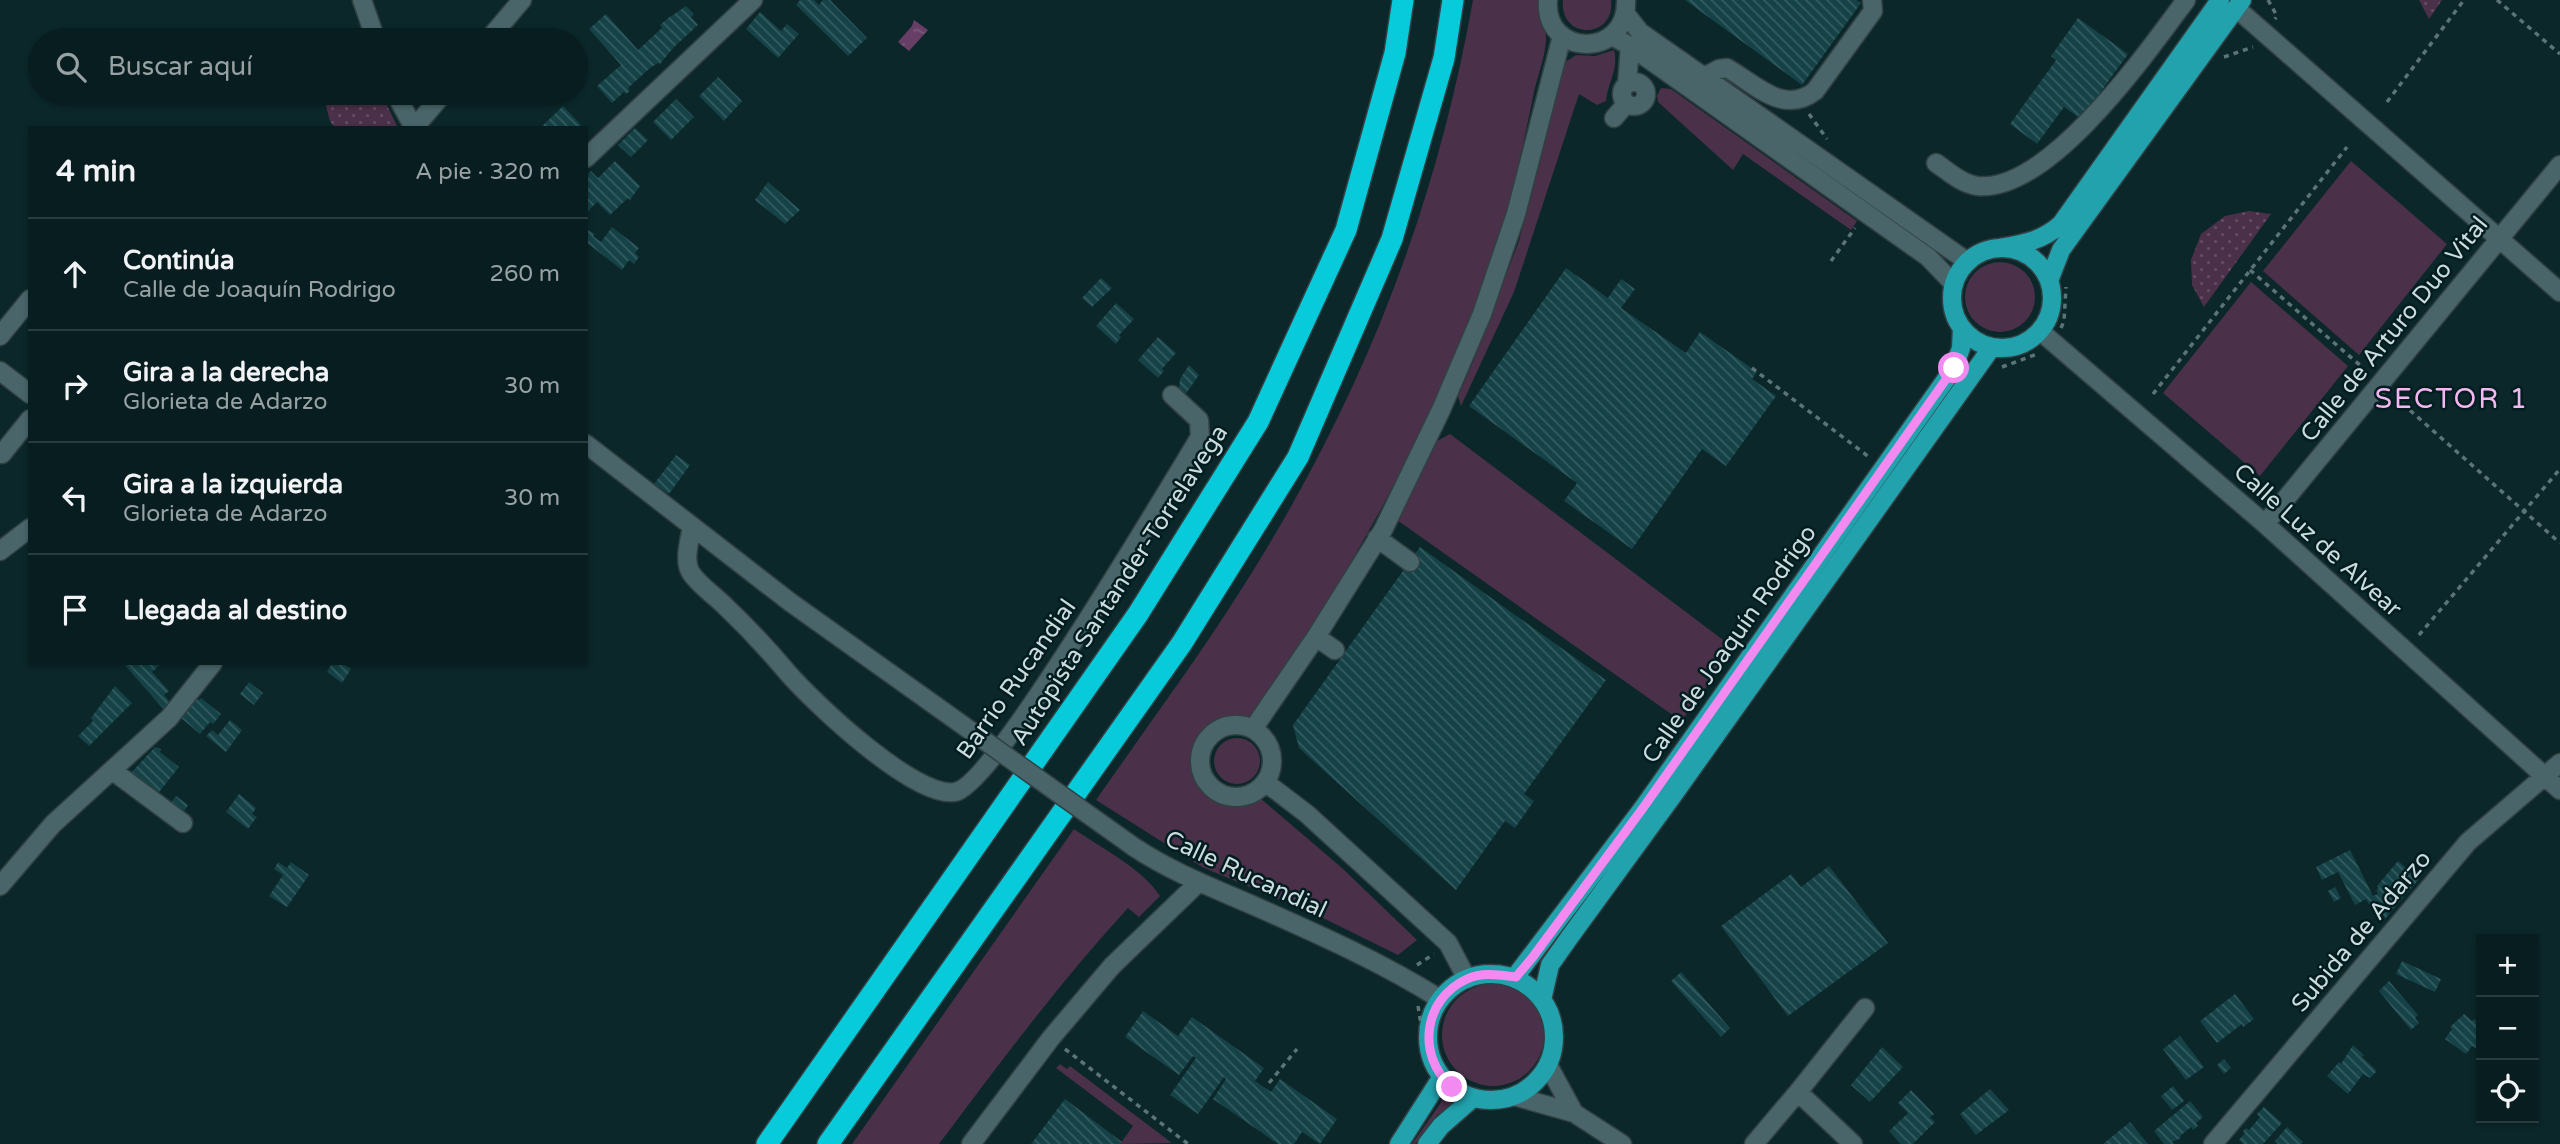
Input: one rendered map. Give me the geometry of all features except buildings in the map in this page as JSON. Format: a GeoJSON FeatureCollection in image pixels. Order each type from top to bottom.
{"type":"FeatureCollection","features":[{"type":"Feature","properties":{"kind":"highway","name":"Autopista Santander-Torrelavega"},"geometry":{"type":"LineString","coordinates":[[766,1144],[1138,614],[1258,422],[1346,230],[1395,53],[1403,0]]}},
{"type":"Feature","properties":{"kind":"highway"},"geometry":{"type":"LineString","coordinates":[[828,1144],[1182,643],[1298,457],[1392,239],[1444,58],[1453,0]]}},
{"type":"Feature","properties":{"kind":"main road"},"geometry":{"type":"LineString","coordinates":[[1999,248],[2024,253],[2036,261],[2049,281],[2052,298],[2050,309],[2039,331],[2018,345],[1992,347],[1979,342],[1962,328],[1951,301],[1953,283],[1968,262],[1983,252],[1999,248],[2033,242],[2051,233],[2061,224],[2233,3]]}},
{"type":"Feature","properties":{"kind":"main road"},"geometry":{"type":"LineString","coordinates":[[2049,281],[2062,250],[2233,3]]}},
{"type":"Feature","properties":{"kind":"main road","name":"Calle de Joaquín Rodrigo"},"geometry":{"type":"LineString","coordinates":[[1516,977],[1643,808],[1954,368],[1961,348],[1962,328]]}},
{"type":"Feature","properties":{"kind":"main road","name":"Calle de Joaquín Rodrigo"},"geometry":{"type":"LineString","coordinates":[[1542,1000],[1550,965],[1992,347]]}},
{"type":"Feature","properties":{"kind":"main road"},"geometry":{"type":"LineString","coordinates":[[1398,1144],[1435,1077],[1428,1038],[1432,1016],[1440,999],[1467,979],[1489,974],[1516,977],[1542,1000],[1552,1020],[1554,1035],[1548,1065],[1537,1081],[1514,1096],[1493,1100],[1473,1098],[1435,1077]]}},
{"type":"Feature","properties":{"kind":"main road"},"geometry":{"type":"LineString","coordinates":[[1427,1144],[1441,1126],[1473,1098]]}},
{"type":"Feature","properties":{"kind":"street"},"geometry":{"type":"LineString","coordinates":[[362,0],[372,28]]}},
{"type":"Feature","properties":{"kind":"street"},"geometry":{"type":"LineString","coordinates":[[498,28],[522,0]]}},
{"type":"Feature","properties":{"kind":"street"},"geometry":{"type":"LineString","coordinates":[[588,156],[753,0]]}},
{"type":"Feature","properties":{"kind":"street"},"geometry":{"type":"LineString","coordinates":[[1548,0],[1550,19],[1562,36],[1584,44],[1602,42],[1612,36],[1620,25],[1626,7]]}},
{"type":"Feature","properties":{"kind":"street"},"geometry":{"type":"LineString","coordinates":[[1704,77],[1727,68],[1777,99],[1789,100],[1808,96],[1815,91],[1873,11],[1872,0]]}},
{"type":"Feature","properties":{"kind":"street"},"geometry":{"type":"LineString","coordinates":[[1936,163],[1968,184],[1979,186],[2009,179],[2047,158],[2066,145],[2083,127],[2147,52],[2186,0]]}},
{"type":"Feature","properties":{"kind":"street"},"geometry":{"type":"LineString","coordinates":[[2233,3],[2560,292]]}},
{"type":"Feature","properties":{"kind":"street"},"geometry":{"type":"LineString","coordinates":[[1626,7],[1640,32],[1968,262]]}},
{"type":"Feature","properties":{"kind":"street"},"geometry":{"type":"LineString","coordinates":[[1253,729],[1316,638],[1377,538],[1441,410],[1482,314],[1516,214],[1562,36]]}},
{"type":"Feature","properties":{"kind":"street"},"geometry":{"type":"LineString","coordinates":[[1612,36],[1830,186],[1928,257],[1953,283]]}},
{"type":"Feature","properties":{"kind":"street"},"geometry":{"type":"LineString","coordinates":[[1626,104],[1621,94],[1627,84],[1630,46]]}},
{"type":"Feature","properties":{"kind":"street"},"geometry":{"type":"LineString","coordinates":[[1645,90],[1668,74]]}},
{"type":"Feature","properties":{"kind":"street"},"geometry":{"type":"LineString","coordinates":[[1626,104],[1636,106],[1642,103],[1645,97],[1645,90],[1637,82],[1627,84]]}},
{"type":"Feature","properties":{"kind":"street"},"geometry":{"type":"LineString","coordinates":[[1614,118],[1626,104]]}},
{"type":"Feature","properties":{"kind":"street"},"geometry":{"type":"LineString","coordinates":[[402,105],[413,126]]}},
{"type":"Feature","properties":{"kind":"street"},"geometry":{"type":"LineString","coordinates":[[416,126],[434,105]]}},
{"type":"Feature","properties":{"kind":"street","name":"Calle de Arturo Duo Vital"},"geometry":{"type":"LineString","coordinates":[[2265,524],[2560,165]]}},
{"type":"Feature","properties":{"kind":"street"},"geometry":{"type":"LineString","coordinates":[[0,336],[28,301]]}},
{"type":"Feature","properties":{"kind":"street","name":"Calle Luz de Alvear"},"geometry":{"type":"LineString","coordinates":[[2039,331],[2265,524],[2560,790]]}},
{"type":"Feature","properties":{"kind":"street"},"geometry":{"type":"LineString","coordinates":[[0,370],[28,392]]}},
{"type":"Feature","properties":{"kind":"street","name":"Barrio Rucandial"},"geometry":{"type":"LineString","coordinates":[[692,526],[687,555],[690,572],[758,638],[799,686],[874,753],[928,788],[941,792],[957,792],[974,781],[1051,674],[1092,614],[1200,437],[1199,420],[1172,395]]}},
{"type":"Feature","properties":{"kind":"street"},"geometry":{"type":"LineString","coordinates":[[2,454],[28,422]]}},
{"type":"Feature","properties":{"kind":"street","name":"Barrio Rucandial"},"geometry":{"type":"LineString","coordinates":[[588,446],[790,602],[971,731]]}},
{"type":"Feature","properties":{"kind":"street"},"geometry":{"type":"LineString","coordinates":[[3,547],[28,531]]}},
{"type":"Feature","properties":{"kind":"street"},"geometry":{"type":"LineString","coordinates":[[1377,538],[1410,562]]}},
{"type":"Feature","properties":{"kind":"street"},"geometry":{"type":"LineString","coordinates":[[1316,638],[1335,650]]}},
{"type":"Feature","properties":{"kind":"street"},"geometry":{"type":"LineString","coordinates":[[0,886],[53,824],[169,718],[211,665]]}},
{"type":"Feature","properties":{"kind":"street"},"geometry":{"type":"LineString","coordinates":[[1234,725],[1253,729],[1263,737],[1272,759],[1265,782],[1250,794],[1241,797],[1222,794],[1207,782],[1200,765],[1203,746],[1216,731],[1234,725]]}},
{"type":"Feature","properties":{"kind":"street","name":"Calle Rucandial"},"geometry":{"type":"LineString","coordinates":[[971,731],[1163,866],[1315,933],[1440,999]]}},
{"type":"Feature","properties":{"kind":"street","name":"Subida de Adarzo"},"geometry":{"type":"LineString","coordinates":[[2213,1144],[2468,842],[2560,763]]}},
{"type":"Feature","properties":{"kind":"street"},"geometry":{"type":"LineString","coordinates":[[113,772],[183,823]]}},
{"type":"Feature","properties":{"kind":"street"},"geometry":{"type":"LineString","coordinates":[[1265,782],[1307,814],[1446,942],[1467,979]]}},
{"type":"Feature","properties":{"kind":"street"},"geometry":{"type":"LineString","coordinates":[[971,1144],[1051,1038],[1112,966],[1198,883]]}},
{"type":"Feature","properties":{"kind":"street"},"geometry":{"type":"LineString","coordinates":[[1754,1144],[1865,1008]]}},
{"type":"Feature","properties":{"kind":"street"},"geometry":{"type":"LineString","coordinates":[[1548,1065],[1574,1113]]}},
{"type":"Feature","properties":{"kind":"street"},"geometry":{"type":"LineString","coordinates":[[1798,1092],[1853,1144]]}},
{"type":"Feature","properties":{"kind":"street"},"geometry":{"type":"LineString","coordinates":[[1514,1096],[1574,1113],[1622,1144]]}},
{"type":"Feature","properties":{"kind":"path"},"geometry":{"type":"LineString","coordinates":[[2268,0],[2277,16]]}},
{"type":"Feature","properties":{"kind":"path"},"geometry":{"type":"LineString","coordinates":[[2387,102],[2464,0]]}},
{"type":"Feature","properties":{"kind":"path"},"geometry":{"type":"LineString","coordinates":[[2497,0],[2560,54]]}},
{"type":"Feature","properties":{"kind":"path"},"geometry":{"type":"LineString","coordinates":[[2152,394],[2347,147]]}},
{"type":"Feature","properties":{"kind":"path"},"geometry":{"type":"LineString","coordinates":[[1831,261],[1860,221]]}},
{"type":"Feature","properties":{"kind":"path"},"geometry":{"type":"LineString","coordinates":[[2250,270],[2362,367]]}},
{"type":"Feature","properties":{"kind":"path"},"geometry":{"type":"LineString","coordinates":[[1752,369],[1873,460]]}},
{"type":"Feature","properties":{"kind":"path"},"geometry":{"type":"LineString","coordinates":[[2395,397],[2560,543]]}},
{"type":"Feature","properties":{"kind":"path"},"geometry":{"type":"LineString","coordinates":[[2420,635],[2560,469]]}},
{"type":"Feature","properties":{"kind":"path"},"geometry":{"type":"LineString","coordinates":[[1435,1077],[1418,1006],[1402,990],[1415,967],[1446,942]]}},
{"type":"Feature","properties":{"kind":"path"},"geometry":{"type":"LineString","coordinates":[[1064,1048],[1186,1143]]}},
{"type":"Feature","properties":{"kind":"path"},"geometry":{"type":"LineString","coordinates":[[1269,1083],[1297,1049]]}},
{"type":"Feature","properties":{"kind":"shaded area"},"geometry":{"type":"Polygon","coordinates":[[[1473,0],[1540,0],[1539,13],[1546,35],[1514,182],[1490,266],[1435,402],[1403,468],[1331,596],[1252,720],[1224,722],[1215,726],[1204,735],[1194,758],[1194,770],[1205,791],[1215,799],[1229,804],[1260,798],[1342,868],[1417,940],[1398,955],[1321,917],[1202,867],[1096,800],[1246,582],[1325,444],[1358,374],[1415,230],[1438,155],[1473,0]]]}},
{"type":"Feature","properties":{"kind":"shaded area"},"geometry":{"type":"Polygon","coordinates":[[[1563,0],[1611,0],[1610,13],[1605,22],[1597,28],[1578,28],[1570,23],[1564,13],[1563,0]]]}},
{"type":"Feature","properties":{"kind":"shaded area"},"geometry":{"type":"Polygon","coordinates":[[[2419,0],[2442,0],[2429,19],[2419,0]]]}},
{"type":"Feature","properties":{"kind":"shaded area"},"geometry":{"type":"Polygon","coordinates":[[[1614,50],[1614,69],[1606,101],[1597,105],[1579,94],[1514,292],[1461,406],[1458,396],[1519,241],[1563,60],[1567,61],[1576,55],[1595,56],[1614,50]]]}},
{"type":"Feature","properties":{"kind":"shaded area"},"geometry":{"type":"Polygon","coordinates":[[[1661,88],[1671,89],[1857,221],[1851,230],[1743,154],[1733,170],[1658,102],[1657,96],[1661,88]]]}},
{"type":"Feature","properties":{"kind":"shaded area"},"geometry":{"type":"Polygon","coordinates":[[[387,105],[397,126],[334,126],[326,106],[387,105]]]}},
{"type":"Feature","properties":{"kind":"shaded area"},"geometry":{"type":"Polygon","coordinates":[[[2351,161],[2447,244],[2359,355],[2263,271],[2351,161]]]}},
{"type":"Feature","properties":{"kind":"shaded area"},"geometry":{"type":"Polygon","coordinates":[[[2249,211],[2271,214],[2204,307],[2192,285],[2191,260],[2201,234],[2225,216],[2249,211]]]}},
{"type":"Feature","properties":{"kind":"shaded area"},"geometry":{"type":"Polygon","coordinates":[[[2000,262],[2025,272],[2035,297],[2025,322],[2000,332],[1975,322],[1965,297],[1975,272],[2000,262]]]}},
{"type":"Feature","properties":{"kind":"shaded area"},"geometry":{"type":"Polygon","coordinates":[[[2251,282],[2348,366],[2260,476],[2163,393],[2251,282]]]}},
{"type":"Feature","properties":{"kind":"shaded area"},"geometry":{"type":"Polygon","coordinates":[[[1450,434],[1735,649],[1681,721],[1397,520],[1437,441],[1450,434]]]}},
{"type":"Feature","properties":{"kind":"shaded area"},"geometry":{"type":"Polygon","coordinates":[[[1237,738],[1253,745],[1260,761],[1253,777],[1237,784],[1221,777],[1214,761],[1221,745],[1237,738]]]}},
{"type":"Feature","properties":{"kind":"shaded area"},"geometry":{"type":"Polygon","coordinates":[[[1074,829],[1133,868],[1160,896],[1139,917],[1128,908],[1103,936],[1030,1024],[939,1144],[852,1144],[1074,829]]]}},
{"type":"Feature","properties":{"kind":"shaded area"},"geometry":{"type":"Polygon","coordinates":[[[1493,984],[1512,988],[1529,999],[1540,1016],[1544,1035],[1540,1054],[1529,1071],[1512,1082],[1493,1086],[1474,1082],[1457,1071],[1446,1054],[1442,1035],[1446,1016],[1457,999],[1474,988],[1493,984]]]}},
{"type":"Feature","properties":{"kind":"shaded area"},"geometry":{"type":"Polygon","coordinates":[[[1060,1064],[1067,1069],[1070,1066],[1172,1143],[1120,1144],[1133,1126],[1056,1068],[1060,1064]]]}},
{"type":"Feature","properties":{"kind":"shaded area"},"geometry":{"type":"Polygon","coordinates":[[[1445,1092],[1458,1102],[1437,1115],[1415,1144],[1412,1144],[1440,1104],[1445,1092]]]}},
{"type":"Feature","properties":{"kind":"water"},"geometry":{"type":"Polygon","coordinates":[[[914,20],[928,30],[909,51],[898,42],[914,20]]]}},
{"type":"Feature","properties":{"kind":"district","name":"SECTOR 1"},"geometry":{"type":"Point","coordinates":[2452,398]}},
{"type":"Feature","properties":{"kind":"route"},"geometry":{"type":"LineString","coordinates":[[1452,1087],[1441,1078],[1434,1064],[1428,1038],[1432,1016],[1440,999],[1467,979],[1489,974],[1516,977],[1532,958],[1643,808],[1954,368]]}}]}
